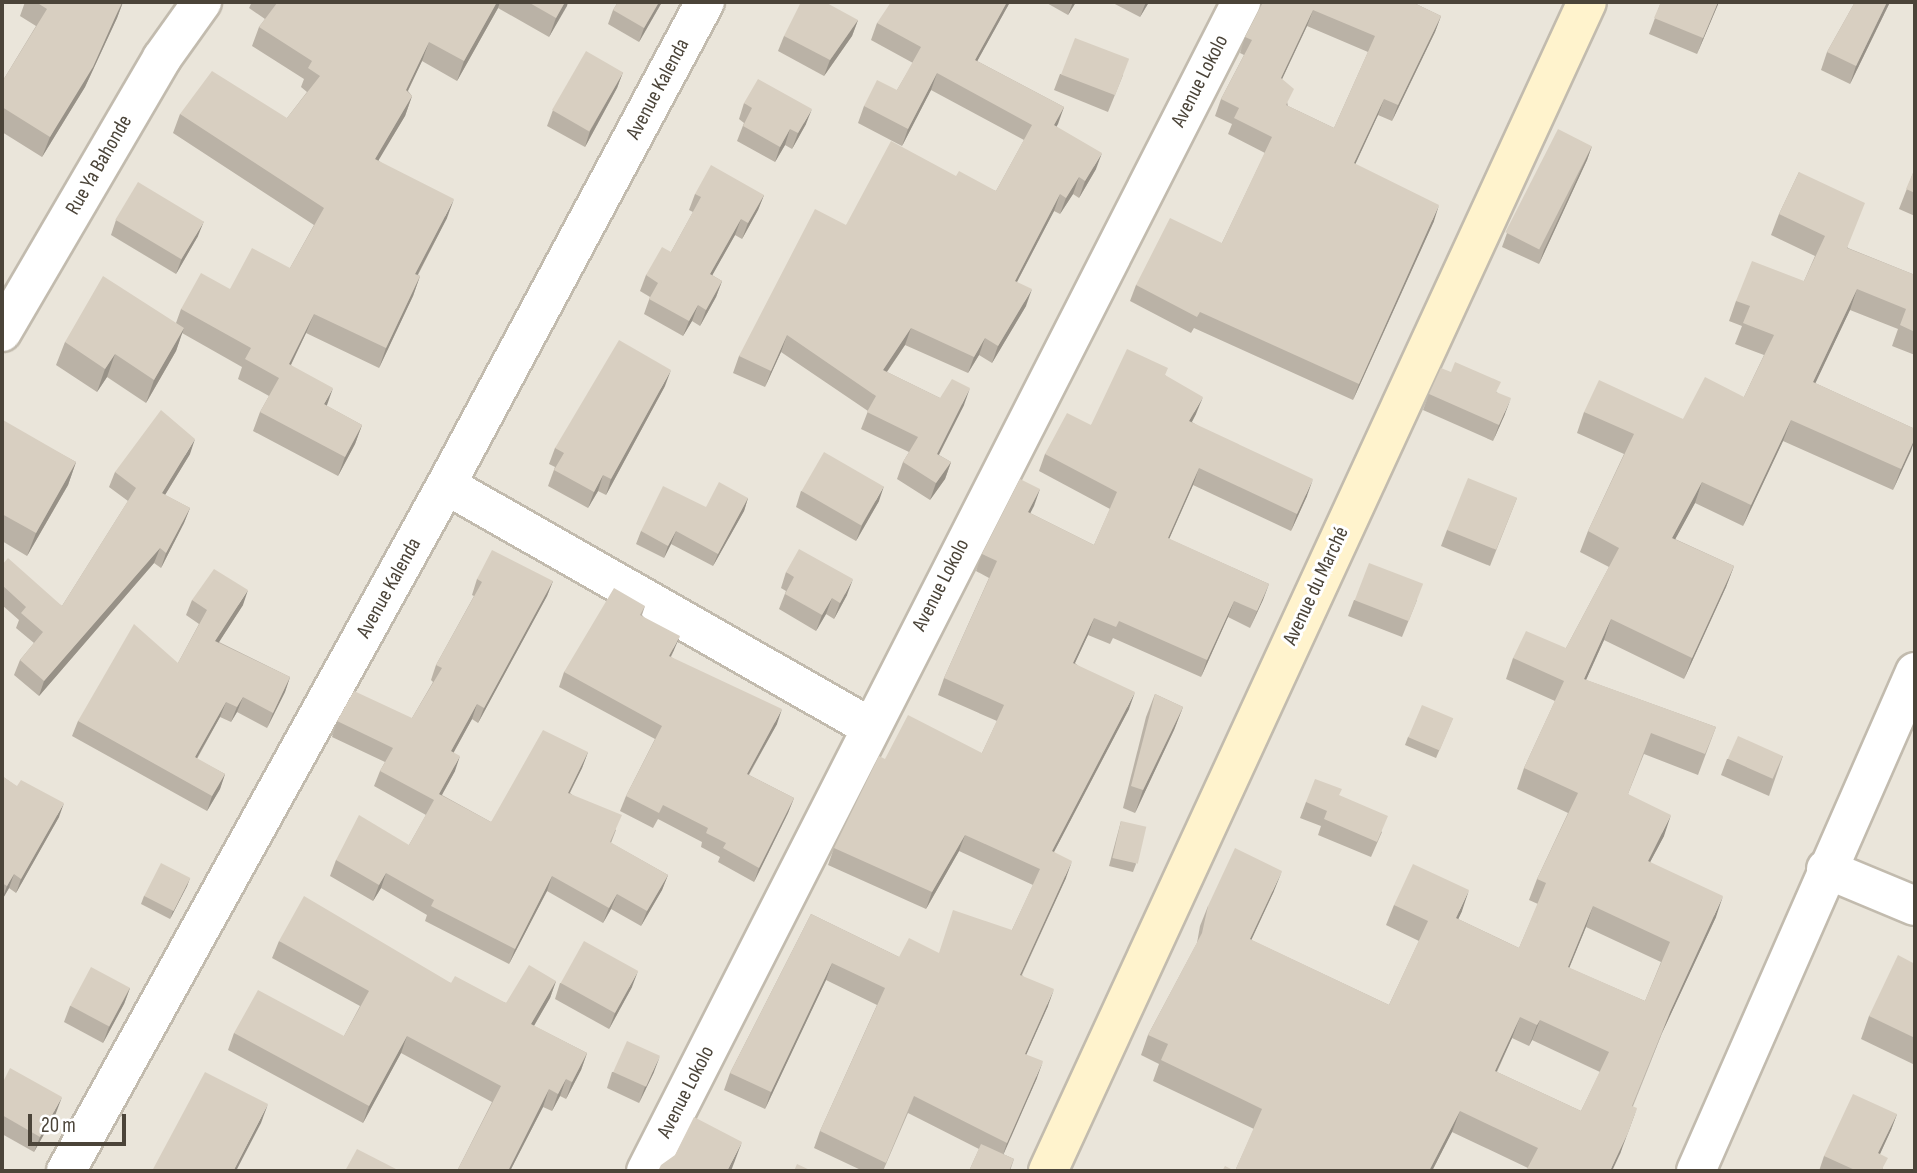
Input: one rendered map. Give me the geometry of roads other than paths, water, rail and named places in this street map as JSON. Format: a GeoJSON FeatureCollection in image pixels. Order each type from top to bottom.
{"type":"FeatureCollection","features":[{"type":"Feature","properties":{"kind":"street","name":"Rue Ya Bahonde"},"geometry":{"type":"LineString","coordinates":[[2,332],[162,58],[202,2]]}},
{"type":"Feature","properties":{"kind":"street","name":"Avenue Kalenda"},"geometry":{"type":"LineString","coordinates":[[66,1171],[446,485],[705,2]]}},
{"type":"Feature","properties":{"kind":"street","name":"Avenue Lokolo"},"geometry":{"type":"LineString","coordinates":[[646,1171],[869,726],[1241,2]]}},
{"type":"Feature","properties":{"kind":"street","name":"Avenue du Marché"},"geometry":{"type":"LineString","coordinates":[[1048,1171],[1587,2]]}},
{"type":"Feature","properties":{"kind":"street"},"geometry":{"type":"LineString","coordinates":[[446,485],[869,726]]}},
{"type":"Feature","properties":{"kind":"street"},"geometry":{"type":"LineString","coordinates":[[1696,1171],[1826,869],[1915,672]]}},
{"type":"Feature","properties":{"kind":"street"},"geometry":{"type":"LineString","coordinates":[[1826,869],[1915,906]]}}]}
